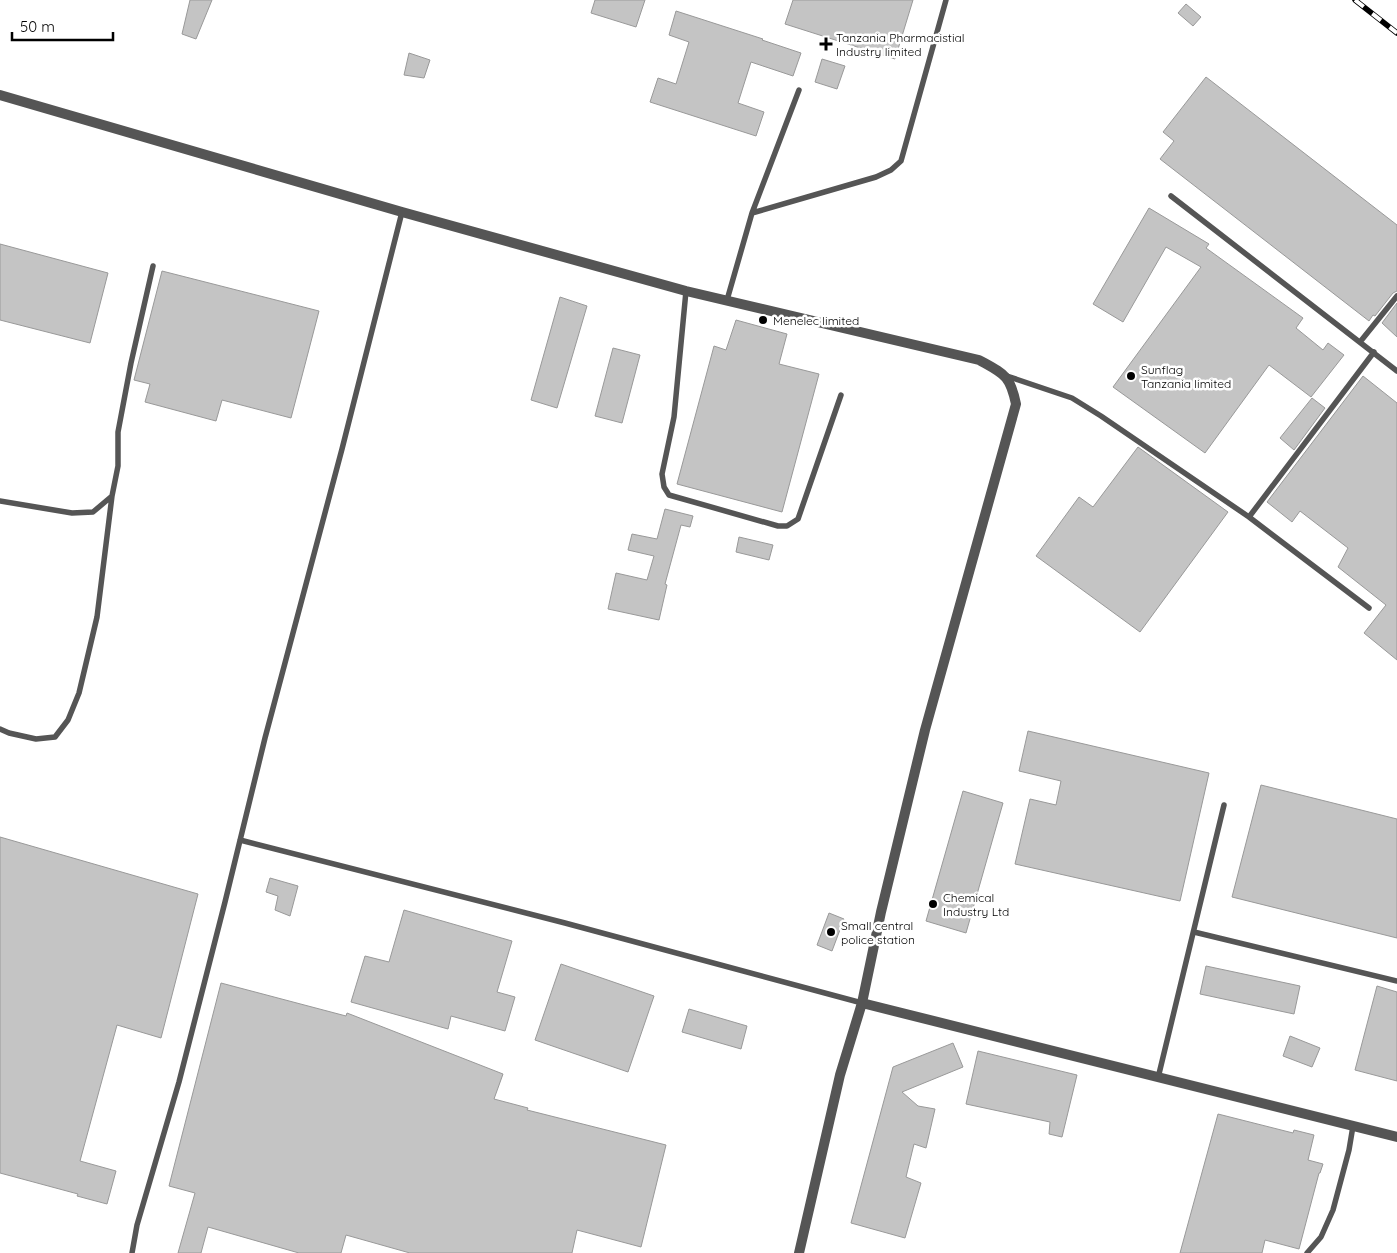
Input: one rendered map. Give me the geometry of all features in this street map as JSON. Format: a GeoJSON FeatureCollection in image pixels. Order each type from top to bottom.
{"type":"FeatureCollection","features":[{"type":"Feature","properties":{"kind":"street"},"geometry":{"type":"LineString","coordinates":[[0,95],[402,212],[686,291],[979,360],[1006,376],[1013,388],[1016,404],[925,730],[881,912],[862,1003],[840,1075],[799,1253]]}},
{"type":"Feature","properties":{"kind":"street"},"geometry":{"type":"LineString","coordinates":[[862,1003],[1397,1137]]}},
{"type":"Feature","properties":{"kind":"lane"},"geometry":{"type":"LineString","coordinates":[[752,213],[876,177],[891,170],[901,161],[946,0]]}},
{"type":"Feature","properties":{"kind":"lane"},"geometry":{"type":"LineString","coordinates":[[727,300],[752,213],[799,90]]}},
{"type":"Feature","properties":{"kind":"lane"},"geometry":{"type":"LineString","coordinates":[[1172,196],[1397,371]]}},
{"type":"Feature","properties":{"kind":"lane"},"geometry":{"type":"LineString","coordinates":[[132,1253],[137,1225],[179,1082],[265,738],[342,449],[402,212]]}},
{"type":"Feature","properties":{"kind":"lane"},"geometry":{"type":"LineString","coordinates":[[0,729],[36,739],[55,737],[68,720],[79,693],[97,616],[112,496],[118,466],[118,432],[131,363],[153,266]]}},
{"type":"Feature","properties":{"kind":"lane"},"geometry":{"type":"LineString","coordinates":[[686,291],[675,407],[662,474],[664,487],[669,495],[778,526],[787,526],[798,519],[840,395]]}},
{"type":"Feature","properties":{"kind":"lane"},"geometry":{"type":"LineString","coordinates":[[1360,342],[1397,296]]}},
{"type":"Feature","properties":{"kind":"lane"},"geometry":{"type":"LineString","coordinates":[[1249,517],[1374,352]]}},
{"type":"Feature","properties":{"kind":"lane"},"geometry":{"type":"LineString","coordinates":[[1006,376],[1072,398],[1249,517],[1369,608]]}},
{"type":"Feature","properties":{"kind":"lane"},"geometry":{"type":"LineString","coordinates":[[0,500],[72,513],[93,512],[112,496]]}},
{"type":"Feature","properties":{"kind":"lane"},"geometry":{"type":"LineString","coordinates":[[1158,1078],[1224,805]]}},
{"type":"Feature","properties":{"kind":"lane"},"geometry":{"type":"LineString","coordinates":[[240,840],[862,1003]]}},
{"type":"Feature","properties":{"kind":"lane"},"geometry":{"type":"LineString","coordinates":[[1194,932],[1397,981]]}},
{"type":"Feature","properties":{"kind":"lane"},"geometry":{"type":"LineString","coordinates":[[1307,1253],[1321,1237],[1333,1210],[1350,1150],[1353,1126]]}},
{"type":"Feature","properties":{"kind":"building"},"geometry":{"type":"Polygon","coordinates":[[[190,0],[212,0],[196,39],[182,34],[190,0]]]}},
{"type":"Feature","properties":{"kind":"building"},"geometry":{"type":"Polygon","coordinates":[[[595,0],[645,0],[636,27],[591,13],[595,0]]]}},
{"type":"Feature","properties":{"kind":"building"},"geometry":{"type":"Polygon","coordinates":[[[793,0],[913,0],[895,59],[785,24],[793,0]]]}},
{"type":"Feature","properties":{"kind":"building"},"geometry":{"type":"Polygon","coordinates":[[[1186,4],[1201,17],[1193,26],[1178,13],[1186,4]]]}},
{"type":"Feature","properties":{"kind":"building"},"geometry":{"type":"Polygon","coordinates":[[[676,11],[801,53],[793,76],[751,62],[738,103],[764,112],[756,136],[650,102],[658,78],[676,84],[689,42],[669,35],[676,11]]]}},
{"type":"Feature","properties":{"kind":"building"},"geometry":{"type":"Polygon","coordinates":[[[409,53],[430,60],[424,78],[404,75],[409,53]]]}},
{"type":"Feature","properties":{"kind":"building"},"geometry":{"type":"Polygon","coordinates":[[[822,59],[845,66],[837,89],[815,82],[822,59]]]}},
{"type":"Feature","properties":{"kind":"building"},"geometry":{"type":"Polygon","coordinates":[[[1206,77],[1397,225],[1397,291],[1393,293],[1369,321],[1160,159],[1174,141],[1163,132],[1206,77]]]}},
{"type":"Feature","properties":{"kind":"building"},"geometry":{"type":"Polygon","coordinates":[[[1149,208],[1209,244],[1206,248],[1303,318],[1296,328],[1323,350],[1328,343],[1344,355],[1311,397],[1269,365],[1205,453],[1113,387],[1201,267],[1166,247],[1123,322],[1093,304],[1149,208]]]}},
{"type":"Feature","properties":{"kind":"building"},"geometry":{"type":"Polygon","coordinates":[[[0,244],[108,273],[90,343],[0,320],[0,244]]]}},
{"type":"Feature","properties":{"kind":"building"},"geometry":{"type":"Polygon","coordinates":[[[162,271],[319,311],[291,418],[222,400],[216,421],[145,402],[150,384],[134,380],[162,271]]]}},
{"type":"Feature","properties":{"kind":"building"},"geometry":{"type":"Polygon","coordinates":[[[560,297],[587,306],[557,408],[531,400],[560,297]]]}},
{"type":"Feature","properties":{"kind":"building"},"geometry":{"type":"Polygon","coordinates":[[[1397,303],[1397,337],[1382,323],[1397,303]]]}},
{"type":"Feature","properties":{"kind":"building"},"geometry":{"type":"Polygon","coordinates":[[[736,320],[787,334],[779,364],[819,374],[782,512],[677,484],[714,346],[726,350],[736,320]]]}},
{"type":"Feature","properties":{"kind":"building"},"geometry":{"type":"Polygon","coordinates":[[[613,348],[640,355],[622,423],[595,416],[613,348]]]}},
{"type":"Feature","properties":{"kind":"building"},"geometry":{"type":"Polygon","coordinates":[[[1363,376],[1397,403],[1397,660],[1364,633],[1386,605],[1338,567],[1348,548],[1300,511],[1292,522],[1267,502],[1363,376]]]}},
{"type":"Feature","properties":{"kind":"building"},"geometry":{"type":"Polygon","coordinates":[[[1312,398],[1325,408],[1294,450],[1280,438],[1312,398]]]}},
{"type":"Feature","properties":{"kind":"building"},"geometry":{"type":"Polygon","coordinates":[[[1138,447],[1228,512],[1140,632],[1036,556],[1079,497],[1093,507],[1138,447]]]}},
{"type":"Feature","properties":{"kind":"building"},"geometry":{"type":"Polygon","coordinates":[[[665,509],[693,516],[690,527],[681,525],[665,584],[667,585],[659,620],[608,609],[616,573],[647,580],[654,556],[628,550],[632,534],[657,539],[665,509]]]}},
{"type":"Feature","properties":{"kind":"building"},"geometry":{"type":"Polygon","coordinates":[[[739,537],[773,545],[769,560],[736,552],[739,537]]]}},
{"type":"Feature","properties":{"kind":"building"},"geometry":{"type":"Polygon","coordinates":[[[1028,731],[1209,773],[1180,901],[1015,864],[1030,799],[1056,805],[1061,781],[1019,771],[1028,731]]]}},
{"type":"Feature","properties":{"kind":"building"},"geometry":{"type":"Polygon","coordinates":[[[1261,785],[1397,819],[1397,938],[1232,897],[1261,785]]]}},
{"type":"Feature","properties":{"kind":"building"},"geometry":{"type":"Polygon","coordinates":[[[963,791],[1003,803],[966,933],[926,921],[963,791]]]}},
{"type":"Feature","properties":{"kind":"building"},"geometry":{"type":"Polygon","coordinates":[[[0,837],[198,894],[161,1038],[117,1025],[80,1161],[116,1171],[107,1204],[77,1196],[78,1194],[0,1173],[0,837]]]}},
{"type":"Feature","properties":{"kind":"building"},"geometry":{"type":"Polygon","coordinates":[[[270,878],[298,886],[290,916],[275,910],[278,896],[266,892],[270,878]]]}},
{"type":"Feature","properties":{"kind":"building"},"geometry":{"type":"Polygon","coordinates":[[[404,910],[512,941],[497,992],[515,997],[505,1031],[451,1016],[448,1029],[351,1002],[365,956],[389,962],[404,910]]]}},
{"type":"Feature","properties":{"kind":"building","name":"Small central police station"},"geometry":{"type":"Polygon","coordinates":[[[829,913],[844,919],[832,951],[817,945],[829,913]]]}},
{"type":"Feature","properties":{"kind":"building"},"geometry":{"type":"Polygon","coordinates":[[[561,964],[654,996],[628,1072],[535,1040],[561,964]]]}},
{"type":"Feature","properties":{"kind":"building"},"geometry":{"type":"Polygon","coordinates":[[[1206,966],[1300,986],[1294,1014],[1200,994],[1206,966]]]}},
{"type":"Feature","properties":{"kind":"building"},"geometry":{"type":"Polygon","coordinates":[[[221,983],[346,1016],[347,1013],[503,1074],[494,1099],[528,1108],[527,1110],[666,1145],[641,1247],[577,1230],[572,1253],[410,1253],[346,1235],[341,1253],[299,1253],[208,1227],[201,1253],[178,1253],[195,1193],[169,1186],[221,983]]]}},
{"type":"Feature","properties":{"kind":"building"},"geometry":{"type":"Polygon","coordinates":[[[1377,986],[1397,992],[1397,1081],[1355,1070],[1377,986]]]}},
{"type":"Feature","properties":{"kind":"building"},"geometry":{"type":"Polygon","coordinates":[[[689,1009],[747,1026],[741,1049],[682,1032],[689,1009]]]}},
{"type":"Feature","properties":{"kind":"building"},"geometry":{"type":"Polygon","coordinates":[[[1290,1036],[1320,1048],[1312,1067],[1283,1056],[1290,1036]]]}},
{"type":"Feature","properties":{"kind":"building"},"geometry":{"type":"Polygon","coordinates":[[[953,1043],[963,1067],[902,1092],[918,1106],[935,1109],[926,1148],[914,1144],[906,1177],[921,1183],[905,1238],[851,1223],[893,1067],[953,1043]]]}},
{"type":"Feature","properties":{"kind":"building"},"geometry":{"type":"Polygon","coordinates":[[[978,1051],[1077,1075],[1062,1137],[1049,1134],[1050,1122],[966,1104],[978,1051]]]}},
{"type":"Feature","properties":{"kind":"building"},"geometry":{"type":"Polygon","coordinates":[[[1218,1114],[1293,1133],[1294,1130],[1314,1135],[1308,1160],[1323,1164],[1299,1249],[1265,1240],[1262,1253],[1180,1253],[1218,1114]]]}},
{"type":"Feature","properties":{"kind":"railway"},"geometry":{"type":"LineString","coordinates":[[1355,0],[1397,33]]}},
{"type":"Feature","properties":{"kind":"place","name":"Tanzania Pharmacistial Industry limited"},"geometry":{"type":"Point","coordinates":[826,44]}},
{"type":"Feature","properties":{"kind":"place","name":"Menelec limited"},"geometry":{"type":"Point","coordinates":[763,320]}},
{"type":"Feature","properties":{"kind":"place","name":"Sunflag Tanzania limited"},"geometry":{"type":"Point","coordinates":[1131,376]}},
{"type":"Feature","properties":{"kind":"place","name":"Chemical Industry Ltd"},"geometry":{"type":"Point","coordinates":[933,904]}},
{"type":"Feature","properties":{"kind":"place","name":"Small central police station"},"geometry":{"type":"Point","coordinates":[831,932]}}]}
